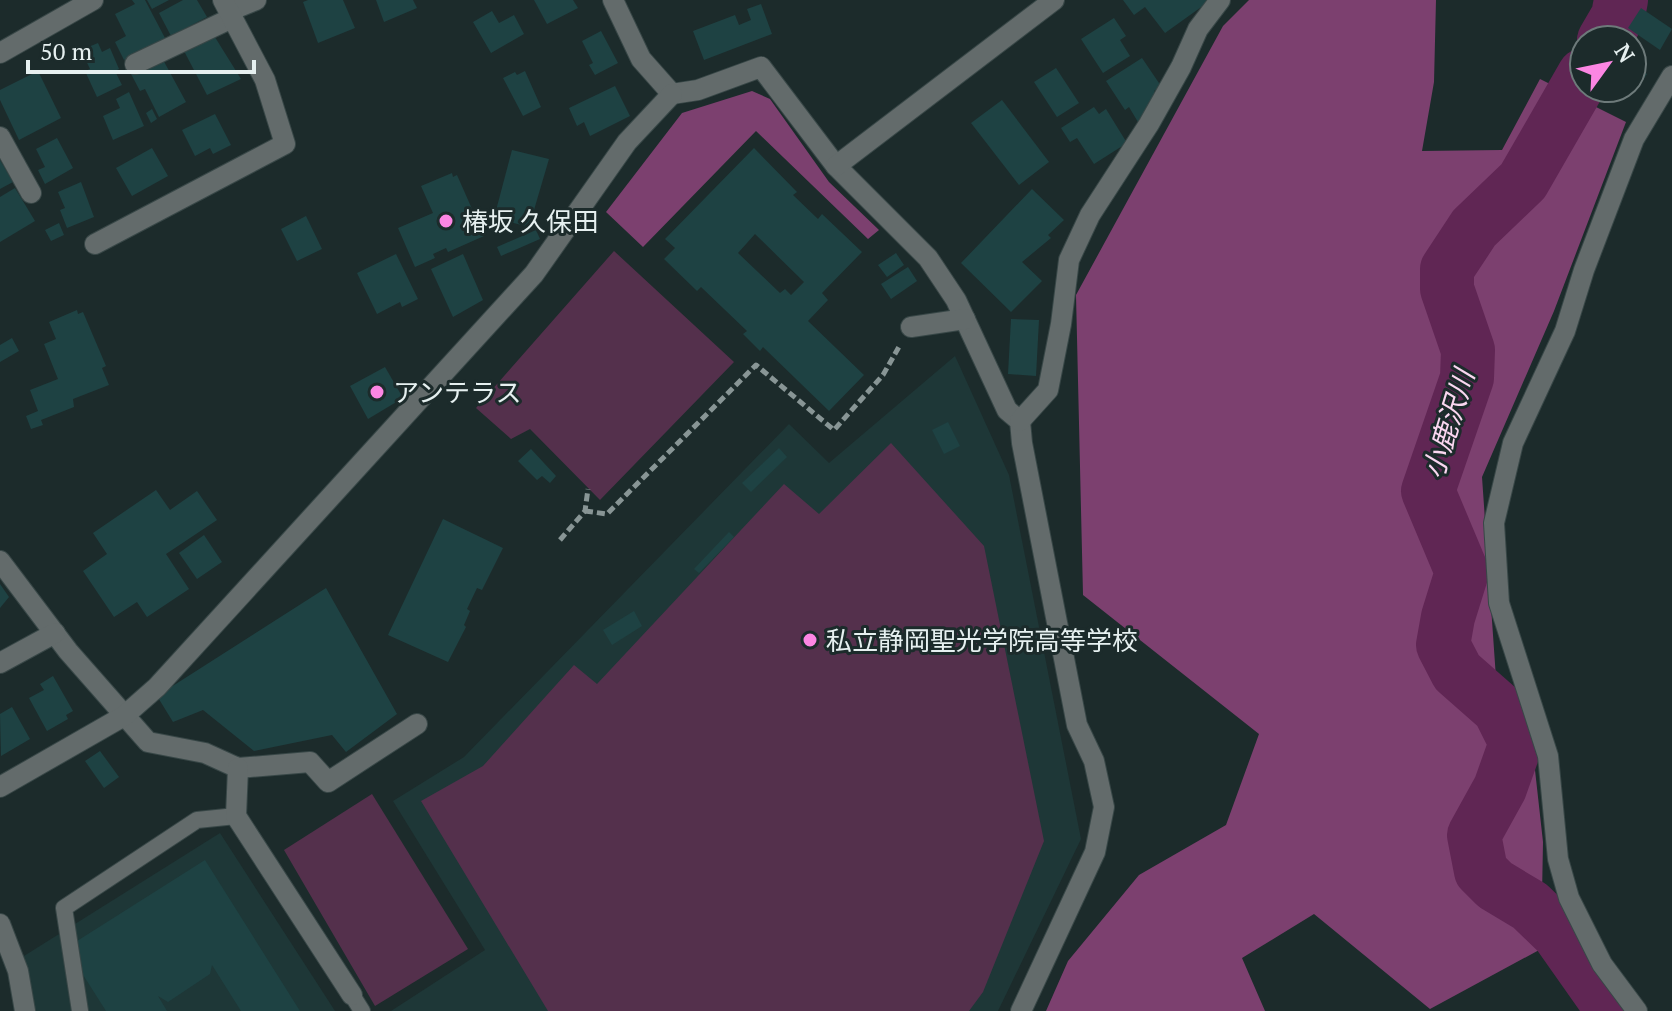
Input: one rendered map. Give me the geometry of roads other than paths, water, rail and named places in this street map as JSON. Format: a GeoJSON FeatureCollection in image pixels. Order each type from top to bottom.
{"type":"FeatureCollection","features":[{"type":"Feature","properties":{"kind":"street"},"geometry":{"type":"LineString","coordinates":[[0,53],[93,0]]}},
{"type":"Feature","properties":{"kind":"street"},"geometry":{"type":"LineString","coordinates":[[135,64],[228,9],[256,0]]}},
{"type":"Feature","properties":{"kind":"street"},"geometry":{"type":"LineString","coordinates":[[613,0],[641,59],[672,94]]}},
{"type":"Feature","properties":{"kind":"street"},"geometry":{"type":"LineString","coordinates":[[836,166],[1054,0]]}},
{"type":"Feature","properties":{"kind":"street"},"geometry":{"type":"LineString","coordinates":[[1020,421],[1048,390],[1069,260],[1090,215],[1149,124],[1198,29],[1220,0]]}},
{"type":"Feature","properties":{"kind":"street"},"geometry":{"type":"LineString","coordinates":[[95,244],[285,144],[265,80],[228,9]]}},
{"type":"Feature","properties":{"kind":"street"},"geometry":{"type":"LineString","coordinates":[[0,787],[124,716],[157,687],[534,274],[627,142],[672,94],[698,90],[761,67],[836,166],[928,258],[956,300],[1007,410],[1020,421],[1077,725],[1094,761],[1104,807],[1095,852],[1021,1011]]}},
{"type":"Feature","properties":{"kind":"street"},"geometry":{"type":"LineString","coordinates":[[1637,1011],[1602,964],[1569,898],[1558,859],[1548,756],[1499,603],[1494,523],[1513,443],[1565,331],[1584,270],[1634,139],[1672,76]]}},
{"type":"Feature","properties":{"kind":"street"},"geometry":{"type":"LineString","coordinates":[[0,137],[31,193]]}},
{"type":"Feature","properties":{"kind":"street"},"geometry":{"type":"LineString","coordinates":[[911,327],[965,319]]}},
{"type":"Feature","properties":{"kind":"street"},"geometry":{"type":"LineString","coordinates":[[0,561],[55,633],[148,742],[205,753],[238,768],[310,762],[328,782],[417,724]]}},
{"type":"Feature","properties":{"kind":"street"},"geometry":{"type":"LineString","coordinates":[[0,663],[55,633]]}},
{"type":"Feature","properties":{"kind":"street"},"geometry":{"type":"LineString","coordinates":[[238,768],[236,816],[357,1003]]}},
{"type":"Feature","properties":{"kind":"street"},"geometry":{"type":"LineString","coordinates":[[0,924],[18,971],[25,1011]]}},
{"type":"Feature","properties":{"kind":"lane"},"geometry":{"type":"LineString","coordinates":[[80,1011],[64,908],[197,820],[236,816]]}},
{"type":"Feature","properties":{"kind":"waterway","name":"小鹿沢川"},"geometry":{"type":"LineString","coordinates":[[1613,24],[1621,0]]}},
{"type":"Feature","properties":{"kind":"waterway","name":"小鹿沢川"},"geometry":{"type":"LineString","coordinates":[[1568,103],[1523,181],[1474,228],[1447,269],[1447,289],[1468,350],[1467,378],[1428,491],[1462,572],[1443,645],[1457,672],[1499,709],[1516,743],[1500,788],[1474,835],[1481,871],[1495,885],[1530,906],[1558,933],[1613,1011]]}},
{"type":"Feature","properties":{"kind":"place","name":"椿坂 久保田"},"geometry":{"type":"Point","coordinates":[446,221]}},
{"type":"Feature","properties":{"kind":"place","name":"アンテラス"},"geometry":{"type":"Point","coordinates":[377,392]}},
{"type":"Feature","properties":{"kind":"place","name":"私立静岡聖光学院高等学校"},"geometry":{"type":"Point","coordinates":[810,640]}}]}
